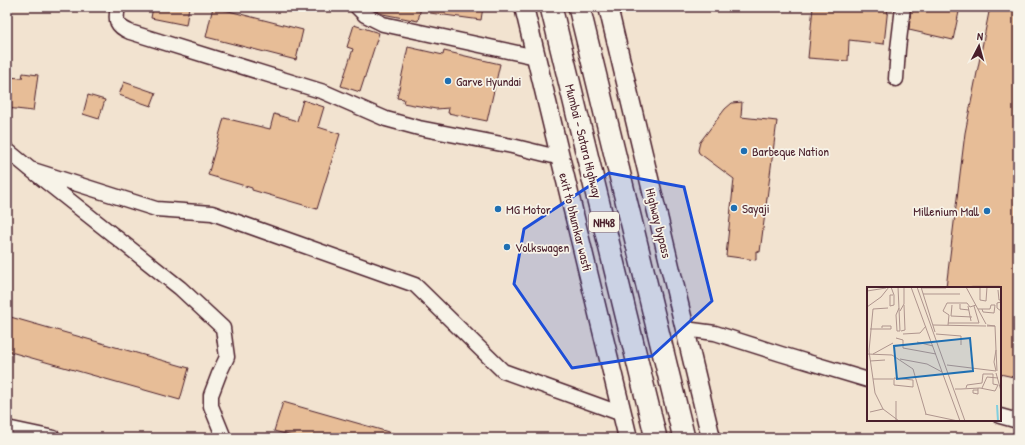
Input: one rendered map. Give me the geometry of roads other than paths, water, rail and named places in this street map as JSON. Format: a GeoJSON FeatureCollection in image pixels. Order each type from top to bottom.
{"type":"FeatureCollection","features":[{"type":"Feature","properties":{"kind":"highway","name":"Mumbai - Satara Highway"},"geometry":{"type":"LineString","coordinates":[[551,7],[656,438]]}},
{"type":"Feature","properties":{"kind":"highway","name":"Mumbai - Satara Highway"},"geometry":{"type":"LineString","coordinates":[[580,7],[684,438]]}},
{"type":"Feature","properties":{"kind":"main road","name":"exit to bhumkar wasti"},"geometry":{"type":"LineString","coordinates":[[524,7],[628,438]]}},
{"type":"Feature","properties":{"kind":"main road","name":"Highway bypass"},"geometry":{"type":"LineString","coordinates":[[608,7],[711,438]]}},
{"type":"Feature","properties":{"kind":"street"},"geometry":{"type":"LineString","coordinates":[[118,7],[116,15],[117,24],[122,29],[130,32],[324,92],[386,119],[419,128],[512,146],[561,158]]}},
{"type":"Feature","properties":{"kind":"street"},"geometry":{"type":"LineString","coordinates":[[357,7],[365,16],[383,24],[536,57]]}},
{"type":"Feature","properties":{"kind":"street"},"geometry":{"type":"LineString","coordinates":[[896,80],[903,7]]}},
{"type":"Feature","properties":{"kind":"street"},"geometry":{"type":"LineString","coordinates":[[7,150],[180,288],[223,328],[227,357],[211,395],[211,406],[224,438]]}},
{"type":"Feature","properties":{"kind":"street"},"geometry":{"type":"LineString","coordinates":[[30,169],[156,209],[212,213],[415,284],[503,371],[622,414]]}},
{"type":"Feature","properties":{"kind":"street"},"geometry":{"type":"LineString","coordinates":[[685,329],[714,333],[867,380]]}},
{"type":"Feature","properties":{"kind":"street"},"geometry":{"type":"LineString","coordinates":[[1001,416],[1018,420]]}},
{"type":"Feature","properties":{"kind":"street"},"geometry":{"type":"LineString","coordinates":[[7,428],[54,438]]}},
{"type":"Feature","properties":{"kind":"place","name":"Garve Hyundai"},"geometry":{"type":"Point","coordinates":[448,81]}},
{"type":"Feature","properties":{"kind":"place","name":"Barbeque Nation"},"geometry":{"type":"Point","coordinates":[744,151]}},
{"type":"Feature","properties":{"kind":"place","name":"Sayaji"},"geometry":{"type":"Point","coordinates":[734,208]}},
{"type":"Feature","properties":{"kind":"place","name":"MG Motor"},"geometry":{"type":"Point","coordinates":[498,209]}},
{"type":"Feature","properties":{"kind":"place","name":"Millenium Mall"},"geometry":{"type":"Point","coordinates":[987,211]}},
{"type":"Feature","properties":{"kind":"place","name":"Volkswagen"},"geometry":{"type":"Point","coordinates":[507,247]}}]}
